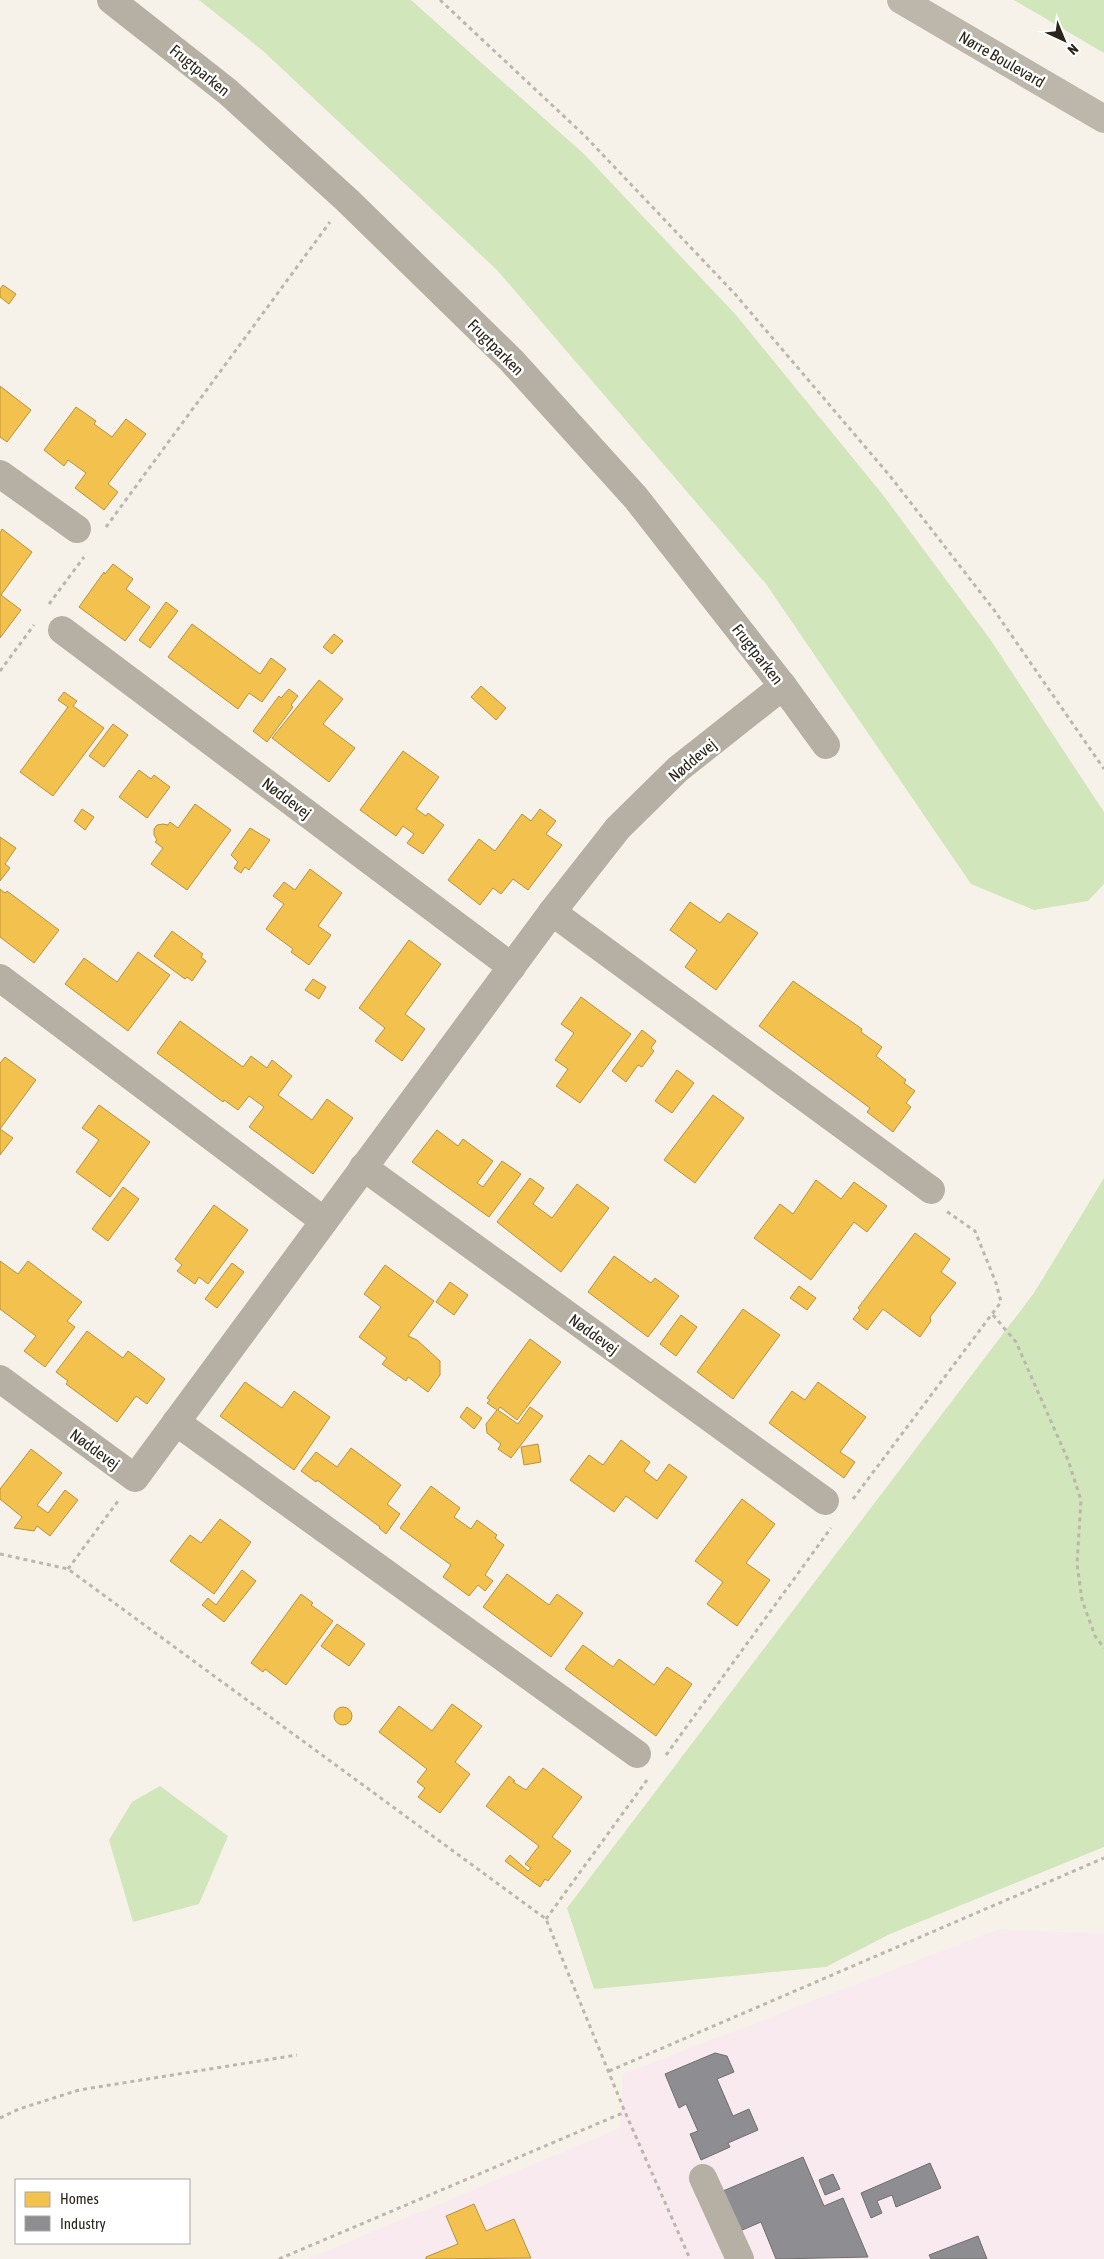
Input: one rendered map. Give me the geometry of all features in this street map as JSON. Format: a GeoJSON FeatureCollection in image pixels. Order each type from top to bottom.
{"type":"FeatureCollection","features":[{"type":"Feature","properties":{"kind":"highway","name":"Nørre Boulevard"},"geometry":{"type":"LineString","coordinates":[[901,0],[1104,118]]}},
{"type":"Feature","properties":{"kind":"street","name":"Frugtparken"},"geometry":{"type":"LineString","coordinates":[[111,0],[228,92],[347,200],[511,360],[636,498],[784,686],[826,745]]}},
{"type":"Feature","properties":{"kind":"street"},"geometry":{"type":"LineString","coordinates":[[0,474],[89,537]]}},
{"type":"Feature","properties":{"kind":"street","name":"Nøddevej"},"geometry":{"type":"LineString","coordinates":[[49,625],[512,967]]}},
{"type":"Feature","properties":{"kind":"street","name":"Nøddevej"},"geometry":{"type":"LineString","coordinates":[[0,1379],[135,1478],[552,912],[618,828],[678,769],[784,686]]}},
{"type":"Feature","properties":{"kind":"street"},"geometry":{"type":"LineString","coordinates":[[552,912],[931,1190]]}},
{"type":"Feature","properties":{"kind":"street"},"geometry":{"type":"LineString","coordinates":[[0,978],[324,1221]]}},
{"type":"Feature","properties":{"kind":"street","name":"Nøddevej"},"geometry":{"type":"LineString","coordinates":[[363,1167],[836,1510]]}},
{"type":"Feature","properties":{"kind":"street"},"geometry":{"type":"LineString","coordinates":[[176,1422],[650,1763]]}},
{"type":"Feature","properties":{"kind":"street"},"geometry":{"type":"LineString","coordinates":[[703,2178],[740,2259]]}},
{"type":"Feature","properties":{"kind":"path"},"geometry":{"type":"LineString","coordinates":[[440,0],[585,136],[735,294],[890,476],[994,610],[1104,769]]}},
{"type":"Feature","properties":{"kind":"path"},"geometry":{"type":"LineString","coordinates":[[48,606],[89,537],[347,200]]}},
{"type":"Feature","properties":{"kind":"path"},"geometry":{"type":"LineString","coordinates":[[0,671],[49,625]]}},
{"type":"Feature","properties":{"kind":"path"},"geometry":{"type":"LineString","coordinates":[[546,1919],[650,1763],[836,1510],[993,1315],[1001,1302],[996,1283],[975,1231],[930,1200],[931,1190]]}},
{"type":"Feature","properties":{"kind":"path"},"geometry":{"type":"LineString","coordinates":[[993,1315],[1016,1342],[1068,1460],[1081,1500],[1077,1564],[1082,1600],[1095,1636],[1104,1648]]}},
{"type":"Feature","properties":{"kind":"path"},"geometry":{"type":"LineString","coordinates":[[68,1569],[135,1478]]}},
{"type":"Feature","properties":{"kind":"path"},"geometry":{"type":"LineString","coordinates":[[0,1554],[68,1569],[546,1919],[625,2112],[690,2259]]}},
{"type":"Feature","properties":{"kind":"path"},"geometry":{"type":"LineString","coordinates":[[609,2071],[1104,1858]]}},
{"type":"Feature","properties":{"kind":"path"},"geometry":{"type":"LineString","coordinates":[[0,2118],[19,2109],[79,2090],[297,2055]]}},
{"type":"Feature","properties":{"kind":"path"},"geometry":{"type":"LineString","coordinates":[[279,2259],[625,2112]]}},
{"type":"Feature","properties":{"kind":"shaded area"},"geometry":{"type":"Polygon","coordinates":[[[999,1929],[1104,1934],[1104,2259],[308,2259],[620,2128],[623,2074],[999,1929]]]}},
{"type":"Feature","properties":{"kind":"green space"},"geometry":{"type":"Polygon","coordinates":[[[199,0],[411,0],[584,154],[736,315],[883,495],[990,639],[1104,812],[1104,884],[1088,901],[1034,910],[971,884],[766,584],[497,270],[262,50],[199,0]]]}},
{"type":"Feature","properties":{"kind":"green space"},"geometry":{"type":"Polygon","coordinates":[[[1014,0],[1104,0],[1104,53],[1014,0]]]}},
{"type":"Feature","properties":{"kind":"green space"},"geometry":{"type":"Polygon","coordinates":[[[1104,1178],[1104,1847],[890,1934],[826,1967],[594,1989],[567,1908],[1034,1293],[1104,1178]]]}},
{"type":"Feature","properties":{"kind":"green space"},"geometry":{"type":"Polygon","coordinates":[[[160,1786],[228,1836],[199,1904],[133,1922],[109,1840],[132,1802],[160,1786]]]}},
{"type":"Feature","properties":{"kind":"building: Homes"},"geometry":{"type":"Polygon","coordinates":[[[3,285],[16,294],[9,304],[0,297],[0,289],[3,285]]]}},
{"type":"Feature","properties":{"kind":"building: Homes"},"geometry":{"type":"Polygon","coordinates":[[[0,386],[31,410],[7,442],[0,437],[0,386]]]}},
{"type":"Feature","properties":{"kind":"building: Homes"},"geometry":{"type":"Polygon","coordinates":[[[76,407],[96,421],[94,424],[112,437],[126,419],[146,434],[108,484],[118,492],[104,510],[75,488],[86,473],[68,460],[64,466],[44,450],[76,407]]]}},
{"type":"Feature","properties":{"kind":"building: Homes"},"geometry":{"type":"Polygon","coordinates":[[[2,529],[32,552],[1,595],[21,610],[0,638],[0,533],[2,529]]]}},
{"type":"Feature","properties":{"kind":"building: Homes"},"geometry":{"type":"Polygon","coordinates":[[[113,564],[133,579],[126,589],[150,607],[125,641],[79,607],[104,572],[105,574],[113,564]]]}},
{"type":"Feature","properties":{"kind":"building: Homes"},"geometry":{"type":"Polygon","coordinates":[[[166,602],[178,611],[150,648],[139,640],[166,602]]]}},
{"type":"Feature","properties":{"kind":"building: Homes"},"geometry":{"type":"Polygon","coordinates":[[[192,624],[260,674],[271,658],[286,669],[262,702],[249,693],[238,709],[168,657],[192,624]]]}},
{"type":"Feature","properties":{"kind":"building: Homes"},"geometry":{"type":"Polygon","coordinates":[[[334,634],[343,641],[332,654],[323,647],[334,634]]]}},
{"type":"Feature","properties":{"kind":"building: Homes"},"geometry":{"type":"Polygon","coordinates":[[[319,680],[343,699],[323,724],[355,748],[329,782],[272,738],[319,680]]]}},
{"type":"Feature","properties":{"kind":"building: Homes"},"geometry":{"type":"Polygon","coordinates":[[[481,686],[506,708],[496,720],[471,697],[481,686]]]}},
{"type":"Feature","properties":{"kind":"building: Homes"},"geometry":{"type":"Polygon","coordinates":[[[289,689],[298,696],[291,705],[293,707],[267,742],[253,731],[279,696],[281,698],[289,689]]]}},
{"type":"Feature","properties":{"kind":"building: Homes"},"geometry":{"type":"Polygon","coordinates":[[[64,692],[77,701],[73,706],[104,728],[53,796],[20,772],[68,707],[58,700],[64,692]]]}},
{"type":"Feature","properties":{"kind":"building: Homes"},"geometry":{"type":"Polygon","coordinates":[[[113,724],[128,735],[104,767],[89,756],[113,724]]]}},
{"type":"Feature","properties":{"kind":"building: Homes"},"geometry":{"type":"Polygon","coordinates":[[[403,751],[439,777],[416,809],[426,816],[428,813],[444,825],[423,854],[407,843],[414,834],[403,826],[396,836],[360,810],[403,751]]]}},
{"type":"Feature","properties":{"kind":"building: Homes"},"geometry":{"type":"Polygon","coordinates":[[[139,770],[151,779],[154,775],[170,787],[147,818],[119,797],[139,770]]]}},
{"type":"Feature","properties":{"kind":"building: Homes"},"geometry":{"type":"Polygon","coordinates":[[[195,804],[231,830],[187,890],[151,864],[163,848],[155,842],[157,840],[154,835],[154,829],[157,825],[168,825],[170,822],[178,828],[195,804]]]}},
{"type":"Feature","properties":{"kind":"building: Homes"},"geometry":{"type":"Polygon","coordinates":[[[82,809],[94,817],[85,830],[74,821],[82,809]]]}},
{"type":"Feature","properties":{"kind":"building: Homes"},"geometry":{"type":"Polygon","coordinates":[[[540,809],[556,821],[546,834],[562,845],[528,890],[513,879],[501,894],[493,888],[480,905],[448,880],[479,839],[495,851],[522,814],[531,821],[540,809]]]}},
{"type":"Feature","properties":{"kind":"building: Homes"},"geometry":{"type":"Polygon","coordinates":[[[250,828],[270,840],[249,870],[245,867],[241,873],[234,868],[238,862],[231,855],[250,828]]]}},
{"type":"Feature","properties":{"kind":"building: Homes"},"geometry":{"type":"Polygon","coordinates":[[[0,837],[16,848],[5,864],[10,868],[0,881],[0,837]]]}},
{"type":"Feature","properties":{"kind":"building: Homes"},"geometry":{"type":"Polygon","coordinates":[[[310,869],[342,893],[318,926],[331,935],[309,965],[291,952],[293,949],[266,929],[284,904],[273,896],[284,882],[295,890],[310,869]]]}},
{"type":"Feature","properties":{"kind":"building: Homes"},"geometry":{"type":"Polygon","coordinates":[[[0,889],[5,893],[7,891],[59,930],[34,963],[0,937],[0,889]]]}},
{"type":"Feature","properties":{"kind":"building: Homes"},"geometry":{"type":"Polygon","coordinates":[[[690,902],[720,923],[728,913],[758,933],[716,990],[685,967],[697,950],[670,930],[690,902]]]}},
{"type":"Feature","properties":{"kind":"building: Homes"},"geometry":{"type":"Polygon","coordinates":[[[172,931],[203,954],[201,957],[206,961],[192,981],[187,977],[185,979],[154,956],[172,931]]]}},
{"type":"Feature","properties":{"kind":"building: Homes"},"geometry":{"type":"Polygon","coordinates":[[[409,940],[441,964],[405,1014],[425,1029],[402,1061],[375,1041],[385,1028],[359,1008],[409,940]]]}},
{"type":"Feature","properties":{"kind":"building: Homes"},"geometry":{"type":"Polygon","coordinates":[[[138,952],[170,975],[128,1031],[65,984],[84,958],[117,982],[138,952]]]}},
{"type":"Feature","properties":{"kind":"building: Homes"},"geometry":{"type":"Polygon","coordinates":[[[313,979],[326,987],[319,999],[305,990],[313,979]]]}},
{"type":"Feature","properties":{"kind":"building: Homes"},"geometry":{"type":"Polygon","coordinates":[[[793,981],[862,1029],[861,1032],[882,1047],[876,1056],[906,1080],[904,1083],[915,1091],[906,1103],[911,1107],[893,1132],[867,1112],[870,1108],[759,1026],[793,981]]]}},
{"type":"Feature","properties":{"kind":"building: Homes"},"geometry":{"type":"Polygon","coordinates":[[[581,997],[631,1034],[580,1103],[556,1086],[568,1069],[555,1060],[574,1033],[561,1024],[581,997]]]}},
{"type":"Feature","properties":{"kind":"building: Homes"},"geometry":{"type":"Polygon","coordinates":[[[180,1021],[243,1067],[251,1056],[267,1068],[272,1060],[292,1076],[278,1095],[312,1120],[327,1099],[353,1118],[313,1174],[249,1127],[264,1107],[249,1096],[238,1110],[224,1100],[223,1102],[157,1053],[180,1021]]]}},
{"type":"Feature","properties":{"kind":"building: Homes"},"geometry":{"type":"Polygon","coordinates":[[[642,1030],[656,1041],[651,1048],[654,1051],[642,1067],[638,1065],[626,1082],[612,1071],[642,1030]]]}},
{"type":"Feature","properties":{"kind":"building: Homes"},"geometry":{"type":"Polygon","coordinates":[[[5,1057],[36,1080],[0,1129],[0,1063],[5,1057]]]}},
{"type":"Feature","properties":{"kind":"building: Homes"},"geometry":{"type":"Polygon","coordinates":[[[677,1070],[694,1083],[672,1113],[655,1101],[677,1070]]]}},
{"type":"Feature","properties":{"kind":"building: Homes"},"geometry":{"type":"Polygon","coordinates":[[[713,1095],[744,1118],[695,1183],[664,1160],[713,1095]]]}},
{"type":"Feature","properties":{"kind":"building: Homes"},"geometry":{"type":"Polygon","coordinates":[[[99,1105],[150,1142],[110,1197],[76,1172],[99,1140],[82,1128],[99,1105]]]}},
{"type":"Feature","properties":{"kind":"building: Homes"},"geometry":{"type":"Polygon","coordinates":[[[0,1129],[13,1138],[0,1155],[0,1129]]]}},
{"type":"Feature","properties":{"kind":"building: Homes"},"geometry":{"type":"Polygon","coordinates":[[[437,1130],[458,1146],[463,1139],[493,1161],[477,1183],[483,1187],[502,1161],[521,1174],[489,1217],[412,1162],[437,1130]]]}},
{"type":"Feature","properties":{"kind":"building: Homes"},"geometry":{"type":"Polygon","coordinates":[[[530,1178],[544,1188],[533,1204],[552,1218],[577,1184],[609,1208],[561,1272],[497,1222],[530,1178]]]}},
{"type":"Feature","properties":{"kind":"building: Homes"},"geometry":{"type":"Polygon","coordinates":[[[816,1180],[841,1199],[854,1182],[887,1206],[867,1232],[854,1222],[811,1280],[754,1238],[780,1204],[793,1214],[816,1180]]]}},
{"type":"Feature","properties":{"kind":"building: Homes"},"geometry":{"type":"Polygon","coordinates":[[[123,1187],[139,1199],[108,1241],[92,1229],[123,1187]]]}},
{"type":"Feature","properties":{"kind":"building: Homes"},"geometry":{"type":"Polygon","coordinates":[[[214,1205],[248,1230],[208,1284],[199,1277],[195,1284],[177,1271],[182,1265],[175,1259],[214,1205]]]}},
{"type":"Feature","properties":{"kind":"building: Homes"},"geometry":{"type":"Polygon","coordinates":[[[915,1233],[950,1259],[941,1272],[956,1283],[930,1317],[931,1321],[920,1337],[883,1309],[867,1330],[853,1319],[860,1310],[858,1308],[915,1233]]]}},
{"type":"Feature","properties":{"kind":"building: Homes"},"geometry":{"type":"Polygon","coordinates":[[[614,1256],[651,1283],[655,1278],[679,1296],[648,1337],[588,1292],[614,1256]]]}},
{"type":"Feature","properties":{"kind":"building: Homes"},"geometry":{"type":"Polygon","coordinates":[[[0,1261],[18,1274],[28,1261],[82,1302],[67,1321],[75,1327],[45,1367],[24,1351],[36,1336],[0,1309],[0,1261]]]}},
{"type":"Feature","properties":{"kind":"building: Homes"},"geometry":{"type":"Polygon","coordinates":[[[232,1263],[244,1272],[217,1308],[205,1299],[232,1263]]]}},
{"type":"Feature","properties":{"kind":"building: Homes"},"geometry":{"type":"Polygon","coordinates":[[[385,1265],[434,1301],[408,1336],[417,1340],[440,1361],[440,1375],[428,1392],[408,1377],[406,1381],[382,1364],[387,1358],[359,1337],[381,1307],[364,1294],[385,1265]]]}},
{"type":"Feature","properties":{"kind":"building: Homes"},"geometry":{"type":"Polygon","coordinates":[[[450,1282],[468,1295],[454,1315],[436,1302],[450,1282]]]}},
{"type":"Feature","properties":{"kind":"building: Homes"},"geometry":{"type":"Polygon","coordinates":[[[799,1286],[816,1298],[807,1310],[790,1298],[799,1286]]]}},
{"type":"Feature","properties":{"kind":"building: Homes"},"geometry":{"type":"Polygon","coordinates":[[[743,1309],[780,1335],[733,1399],[697,1372],[743,1309]]]}},
{"type":"Feature","properties":{"kind":"building: Homes"},"geometry":{"type":"Polygon","coordinates":[[[681,1315],[697,1327],[676,1356],[660,1344],[681,1315]]]}},
{"type":"Feature","properties":{"kind":"building: Homes"},"geometry":{"type":"Polygon","coordinates":[[[87,1331],[123,1358],[128,1351],[165,1379],[147,1404],[136,1396],[117,1422],[66,1384],[68,1381],[56,1372],[87,1331]]]}},
{"type":"Feature","properties":{"kind":"building: Homes"},"geometry":{"type":"Polygon","coordinates":[[[530,1339],[561,1362],[517,1420],[500,1407],[498,1410],[518,1424],[530,1407],[543,1416],[511,1458],[498,1449],[501,1444],[487,1433],[486,1424],[497,1410],[487,1403],[490,1400],[487,1398],[530,1339]]]}},
{"type":"Feature","properties":{"kind":"building: Homes"},"geometry":{"type":"Polygon","coordinates":[[[245,1382],[282,1408],[294,1391],[330,1417],[294,1470],[220,1416],[245,1382]]]}},
{"type":"Feature","properties":{"kind":"building: Homes"},"geometry":{"type":"Polygon","coordinates":[[[818,1382],[866,1417],[840,1452],[855,1462],[844,1478],[769,1423],[792,1391],[805,1400],[818,1382]]]}},
{"type":"Feature","properties":{"kind":"building: Homes"},"geometry":{"type":"Polygon","coordinates":[[[467,1407],[482,1418],[474,1429],[460,1417],[467,1407]]]}},
{"type":"Feature","properties":{"kind":"building: Homes"},"geometry":{"type":"Polygon","coordinates":[[[621,1440],[650,1462],[644,1471],[657,1481],[669,1464],[687,1477],[657,1519],[626,1496],[614,1512],[570,1480],[589,1455],[603,1465],[621,1440]]]}},
{"type":"Feature","properties":{"kind":"building: Homes"},"geometry":{"type":"Polygon","coordinates":[[[538,1444],[541,1462],[524,1465],[521,1447],[538,1444]]]}},
{"type":"Feature","properties":{"kind":"building: Homes"},"geometry":{"type":"Polygon","coordinates":[[[351,1448],[401,1485],[387,1504],[400,1514],[386,1534],[380,1527],[317,1480],[316,1482],[301,1471],[316,1452],[337,1467],[351,1448]]]}},
{"type":"Feature","properties":{"kind":"building: Homes"},"geometry":{"type":"Polygon","coordinates":[[[31,1449],[62,1473],[37,1505],[48,1513],[65,1490],[78,1500],[50,1536],[37,1526],[34,1531],[14,1528],[22,1517],[0,1499],[0,1489],[31,1449]]]}},
{"type":"Feature","properties":{"kind":"building: Homes"},"geometry":{"type":"Polygon","coordinates":[[[431,1486],[460,1508],[454,1517],[471,1529],[477,1520],[497,1535],[495,1538],[504,1545],[485,1575],[493,1581],[485,1591],[478,1585],[469,1596],[443,1577],[451,1565],[400,1528],[431,1486]]]}},
{"type":"Feature","properties":{"kind":"building: Homes"},"geometry":{"type":"Polygon","coordinates":[[[742,1499],[775,1524],[746,1563],[770,1580],[737,1626],[707,1604],[723,1582],[695,1561],[742,1499]]]}},
{"type":"Feature","properties":{"kind":"building: Homes"},"geometry":{"type":"Polygon","coordinates":[[[220,1519],[251,1542],[214,1594],[170,1561],[190,1535],[201,1543],[220,1519]]]}},
{"type":"Feature","properties":{"kind":"building: Homes"},"geometry":{"type":"Polygon","coordinates":[[[242,1570],[256,1581],[224,1622],[202,1605],[208,1598],[216,1605],[242,1570]]]}},
{"type":"Feature","properties":{"kind":"building: Homes"},"geometry":{"type":"Polygon","coordinates":[[[507,1574],[549,1605],[557,1594],[583,1613],[551,1657],[483,1607],[507,1574]]]}},
{"type":"Feature","properties":{"kind":"building: Homes"},"geometry":{"type":"Polygon","coordinates":[[[301,1594],[313,1603],[311,1605],[333,1621],[286,1685],[265,1669],[263,1672],[251,1663],[301,1594]]]}},
{"type":"Feature","properties":{"kind":"building: Homes"},"geometry":{"type":"Polygon","coordinates":[[[337,1624],[365,1644],[349,1666],[321,1646],[337,1624]]]}},
{"type":"Feature","properties":{"kind":"building: Homes"},"geometry":{"type":"Polygon","coordinates":[[[583,1645],[613,1667],[619,1659],[654,1685],[667,1667],[692,1684],[656,1736],[565,1669],[583,1645]]]}},
{"type":"Feature","properties":{"kind":"building: Homes"},"geometry":{"type":"Polygon","coordinates":[[[452,1704],[482,1726],[455,1762],[470,1774],[440,1813],[418,1797],[425,1788],[417,1782],[427,1769],[379,1732],[399,1706],[432,1731],[452,1704]]]}},
{"type":"Feature","properties":{"kind":"building: Homes"},"geometry":{"type":"Polygon","coordinates":[[[339,1707],[347,1707],[352,1712],[350,1723],[339,1725],[334,1720],[334,1712],[339,1707]]]}},
{"type":"Feature","properties":{"kind":"building: Homes"},"geometry":{"type":"Polygon","coordinates":[[[543,1768],[582,1797],[552,1837],[571,1851],[548,1881],[545,1879],[540,1887],[505,1861],[510,1855],[528,1871],[531,1868],[525,1864],[539,1846],[486,1806],[509,1776],[515,1781],[513,1782],[526,1790],[543,1768]]]}},
{"type":"Feature","properties":{"kind":"building: Homes"},"geometry":{"type":"Polygon","coordinates":[[[474,2204],[486,2231],[514,2219],[531,2258],[426,2259],[426,2257],[458,2244],[446,2216],[474,2204]]]}},
{"type":"Feature","properties":{"kind":"building: Industry"},"geometry":{"type":"Polygon","coordinates":[[[715,2053],[727,2056],[734,2072],[717,2079],[733,2116],[749,2109],[758,2130],[728,2143],[730,2147],[701,2160],[690,2134],[698,2131],[686,2104],[679,2108],[665,2074],[715,2053]]]}},
{"type":"Feature","properties":{"kind":"building: Industry"},"geometry":{"type":"Polygon","coordinates":[[[803,2157],[824,2206],[843,2198],[868,2257],[776,2259],[761,2222],[740,2231],[723,2191],[803,2157]]]}},
{"type":"Feature","properties":{"kind":"building: Industry"},"geometry":{"type":"Polygon","coordinates":[[[930,2163],[941,2188],[896,2207],[892,2195],[877,2201],[882,2213],[871,2218],[861,2193],[930,2163]]]}},
{"type":"Feature","properties":{"kind":"building: Industry"},"geometry":{"type":"Polygon","coordinates":[[[833,2174],[840,2189],[825,2195],[819,2180],[833,2174]]]}},
{"type":"Feature","properties":{"kind":"building: Industry"},"geometry":{"type":"Polygon","coordinates":[[[978,2236],[987,2259],[931,2259],[929,2255],[978,2236]]]}}]}
